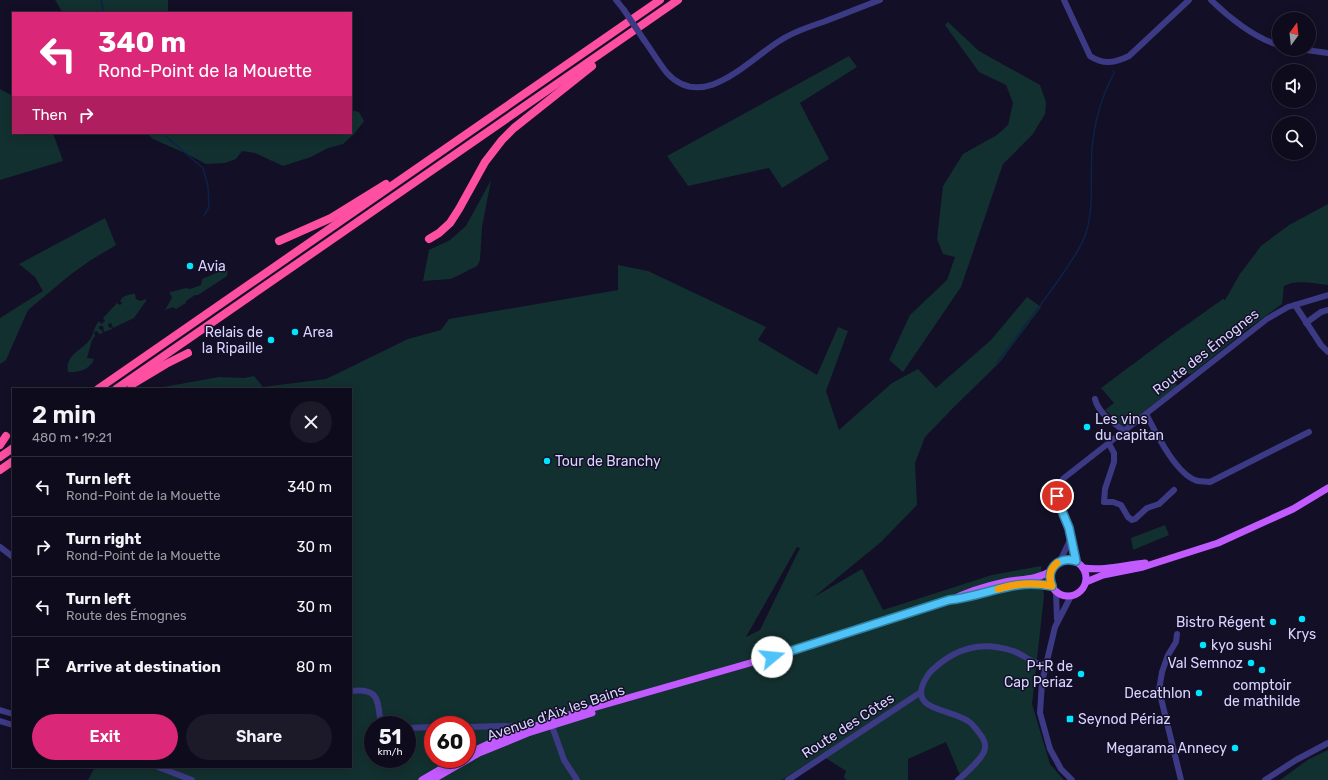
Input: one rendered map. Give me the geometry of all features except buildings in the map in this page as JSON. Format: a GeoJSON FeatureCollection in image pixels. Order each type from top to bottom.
{"type":"FeatureCollection","features":[{"type":"Feature","properties":{"kind":"highway"},"geometry":{"type":"LineString","coordinates":[[99,388],[660,0]]}},
{"type":"Feature","properties":{"kind":"highway"},"geometry":{"type":"LineString","coordinates":[[117,388],[678,0]]}},
{"type":"Feature","properties":{"kind":"highway"},"geometry":{"type":"LineString","coordinates":[[429,239],[439,233],[450,223],[485,162],[502,140],[644,24]]}},
{"type":"Feature","properties":{"kind":"highway"},"geometry":{"type":"LineString","coordinates":[[279,241],[331,218],[488,119]]}},
{"type":"Feature","properties":{"kind":"highway"},"geometry":{"type":"LineString","coordinates":[[126,388],[188,353]]}},
{"type":"Feature","properties":{"kind":"highway"},"geometry":{"type":"LineString","coordinates":[[0,445],[6,436]]}},
{"type":"Feature","properties":{"kind":"highway"},"geometry":{"type":"LineString","coordinates":[[0,457],[12,449]]}},
{"type":"Feature","properties":{"kind":"highway"},"geometry":{"type":"LineString","coordinates":[[0,470],[12,462]]}},
{"type":"Feature","properties":{"kind":"main road"},"geometry":{"type":"LineString","coordinates":[[1086,582],[1103,575],[1130,571],[1161,560],[1201,549],[1238,535],[1293,509],[1328,488]]}},
{"type":"Feature","properties":{"kind":"main road"},"geometry":{"type":"LineString","coordinates":[[1084,568],[1107,569],[1161,560]]}},
{"type":"Feature","properties":{"kind":"main road"},"geometry":{"type":"LineString","coordinates":[[1060,561],[1076,561],[1084,568],[1086,582],[1079,593],[1071,596],[1063,596],[1054,589],[1049,579],[1051,571],[1060,561]]}},
{"type":"Feature","properties":{"kind":"main road","name":"Avenue d'Aix les Bains"},"geometry":{"type":"LineString","coordinates":[[476,750],[528,728],[757,661],[949,600],[962,594],[992,585],[1045,575],[1051,571]]}},
{"type":"Feature","properties":{"kind":"main road","name":"Avenue d'Aix les Bains"},"geometry":{"type":"LineString","coordinates":[[949,600],[964,599],[1015,585],[1036,584],[1054,589]]}},
{"type":"Feature","properties":{"kind":"main road","name":"Avenue d'Aix les Bains"},"geometry":{"type":"LineString","coordinates":[[432,780],[479,754],[528,733],[632,701],[670,687]]}},
{"type":"Feature","properties":{"kind":"main road"},"geometry":{"type":"LineString","coordinates":[[422,780],[443,768]]}},
{"type":"Feature","properties":{"kind":"street"},"geometry":{"type":"LineString","coordinates":[[616,0],[668,73],[674,79],[690,86],[708,87],[724,80],[781,39],[800,30],[880,0]]}},
{"type":"Feature","properties":{"kind":"street"},"geometry":{"type":"LineString","coordinates":[[1064,0],[1090,56],[1095,60],[1112,63],[1129,56],[1189,0]]}},
{"type":"Feature","properties":{"kind":"street"},"geometry":{"type":"LineString","coordinates":[[1211,0],[1228,15],[1264,39],[1272,42]]}},
{"type":"Feature","properties":{"kind":"street"},"geometry":{"type":"LineString","coordinates":[[1316,51],[1328,53]]}},
{"type":"Feature","properties":{"kind":"street","name":"Route des Émognes"},"geometry":{"type":"LineString","coordinates":[[1076,561],[1069,528],[1057,496],[1058,486],[1064,478],[1267,319],[1295,305],[1328,296]]}},
{"type":"Feature","properties":{"kind":"street"},"geometry":{"type":"LineString","coordinates":[[1295,305],[1321,345],[1328,352]]}},
{"type":"Feature","properties":{"kind":"street"},"geometry":{"type":"LineString","coordinates":[[1306,323],[1321,312],[1328,310]]}},
{"type":"Feature","properties":{"kind":"street"},"geometry":{"type":"LineString","coordinates":[[1095,400],[1104,413],[1124,431]]}},
{"type":"Feature","properties":{"kind":"street"},"geometry":{"type":"LineString","coordinates":[[1146,414],[1158,438],[1180,468],[1195,480],[1210,482],[1309,432]]}},
{"type":"Feature","properties":{"kind":"street"},"geometry":{"type":"LineString","coordinates":[[1109,444],[1114,454],[1114,462],[1105,489],[1104,502],[1121,505],[1128,517],[1132,520],[1147,508],[1159,504],[1174,490]]}},
{"type":"Feature","properties":{"kind":"street"},"geometry":{"type":"LineString","coordinates":[[1060,561],[1071,538]]}},
{"type":"Feature","properties":{"kind":"street"},"geometry":{"type":"LineString","coordinates":[[0,547],[12,556]]}},
{"type":"Feature","properties":{"kind":"street"},"geometry":{"type":"LineString","coordinates":[[1054,589],[1057,622]]}},
{"type":"Feature","properties":{"kind":"street"},"geometry":{"type":"LineString","coordinates":[[1071,596],[1057,622],[1042,682],[1040,713],[1050,749],[1062,769],[1072,780]]}},
{"type":"Feature","properties":{"kind":"street"},"geometry":{"type":"LineString","coordinates":[[1177,634],[1176,642],[1168,656],[1162,672],[1159,690],[1182,780]]}},
{"type":"Feature","properties":{"kind":"street"},"geometry":{"type":"LineString","coordinates":[[958,780],[984,753],[986,747],[984,741],[974,726],[968,721],[928,704],[923,700],[921,692],[923,684],[930,672],[957,652],[967,648],[976,647],[1002,648],[1014,651],[1035,662],[1046,665]]}},
{"type":"Feature","properties":{"kind":"street"},"geometry":{"type":"LineString","coordinates":[[352,691],[369,691],[374,695],[380,716]]}},
{"type":"Feature","properties":{"kind":"street","name":"Route des Côtes"},"geometry":{"type":"LineString","coordinates":[[788,780],[921,692]]}},
{"type":"Feature","properties":{"kind":"street"},"geometry":{"type":"LineString","coordinates":[[0,710],[12,714]]}},
{"type":"Feature","properties":{"kind":"street"},"geometry":{"type":"LineString","coordinates":[[0,721],[12,725]]}},
{"type":"Feature","properties":{"kind":"street"},"geometry":{"type":"LineString","coordinates":[[476,727],[504,726],[528,728]]}},
{"type":"Feature","properties":{"kind":"street"},"geometry":{"type":"LineString","coordinates":[[552,726],[564,760],[577,780]]}},
{"type":"Feature","properties":{"kind":"street"},"geometry":{"type":"LineString","coordinates":[[1265,780],[1296,760],[1328,743]]}},
{"type":"Feature","properties":{"kind":"street"},"geometry":{"type":"LineString","coordinates":[[161,768],[192,780]]}},
{"type":"Feature","properties":{"kind":"green space"},"geometry":{"type":"Polygon","coordinates":[[[55,0],[168,0],[168,12],[62,12],[55,0]]]}},
{"type":"Feature","properties":{"kind":"green space"},"geometry":{"type":"Polygon","coordinates":[[[948,22],[979,51],[1040,85],[1046,102],[1045,114],[1033,134],[1003,164],[961,287],[903,372],[889,360],[910,315],[947,280],[955,257],[943,254],[937,239],[943,186],[963,154],[997,135],[1008,125],[1013,103],[1006,85],[979,72],[945,25],[948,22]]]}},
{"type":"Feature","properties":{"kind":"green space"},"geometry":{"type":"Polygon","coordinates":[[[849,56],[857,67],[800,103],[829,159],[782,188],[769,168],[688,186],[667,156],[849,56]]]}},
{"type":"Feature","properties":{"kind":"green space"},"geometry":{"type":"Polygon","coordinates":[[[0,89],[12,95],[12,134],[53,134],[63,161],[0,180],[0,89]]]}},
{"type":"Feature","properties":{"kind":"green space"},"geometry":{"type":"Polygon","coordinates":[[[352,110],[359,112],[364,121],[354,134],[343,144],[328,148],[311,157],[283,166],[255,153],[242,151],[236,159],[225,163],[206,164],[153,139],[148,134],[352,134],[352,110]]]}},
{"type":"Feature","properties":{"kind":"green space"},"geometry":{"type":"Polygon","coordinates":[[[491,180],[482,227],[480,260],[477,266],[451,279],[423,281],[429,250],[450,240],[466,226],[491,180]]]}},
{"type":"Feature","properties":{"kind":"green space"},"geometry":{"type":"Polygon","coordinates":[[[1328,204],[1328,285],[1300,282],[1284,286],[1282,304],[1250,327],[1191,374],[1185,373],[1175,380],[1177,386],[1124,427],[1105,410],[1114,403],[1101,388],[1168,338],[1223,299],[1225,300],[1240,274],[1261,246],[1289,225],[1328,204]]]}},
{"type":"Feature","properties":{"kind":"green space"},"geometry":{"type":"Polygon","coordinates":[[[105,218],[116,245],[70,275],[28,310],[6,360],[0,364],[0,318],[43,291],[35,277],[19,264],[105,218]]]}},
{"type":"Feature","properties":{"kind":"green space"},"geometry":{"type":"Polygon","coordinates":[[[618,265],[648,271],[766,327],[758,340],[817,375],[838,327],[848,331],[826,391],[839,430],[892,383],[918,369],[936,388],[991,340],[1027,297],[1041,307],[1000,362],[925,437],[915,463],[917,505],[881,542],[814,597],[862,569],[883,610],[992,575],[1041,566],[1044,596],[1032,704],[1050,764],[1064,780],[962,780],[946,742],[908,759],[908,780],[846,780],[844,777],[846,771],[821,755],[782,780],[88,780],[94,768],[352,768],[352,388],[158,388],[219,377],[244,378],[254,376],[263,387],[326,379],[408,339],[441,330],[449,319],[618,290],[618,265]],[[797,547],[746,637],[760,630],[800,548],[797,547]]]}},
{"type":"Feature","properties":{"kind":"green space"},"geometry":{"type":"Polygon","coordinates":[[[226,269],[228,272],[227,276],[198,295],[195,295],[176,309],[173,307],[165,310],[172,298],[169,291],[171,292],[186,288],[190,289],[201,285],[202,279],[226,269]]]}},
{"type":"Feature","properties":{"kind":"green space"},"geometry":{"type":"Polygon","coordinates":[[[135,294],[136,299],[140,301],[146,299],[134,318],[113,328],[111,323],[108,324],[109,328],[111,327],[112,329],[104,332],[103,326],[99,326],[99,329],[102,330],[103,333],[99,334],[97,331],[94,332],[95,336],[92,340],[87,358],[94,359],[90,365],[84,370],[68,372],[69,360],[88,342],[99,321],[101,324],[105,321],[103,318],[117,303],[120,305],[122,303],[120,301],[123,297],[135,294]]]}},
{"type":"Feature","properties":{"kind":"green space"},"geometry":{"type":"Polygon","coordinates":[[[1165,525],[1169,535],[1133,550],[1131,538],[1165,525]]]}},
{"type":"Feature","properties":{"kind":"green space"},"geometry":{"type":"Polygon","coordinates":[[[1328,750],[1328,780],[1280,780],[1309,759],[1328,750]]]}},
{"type":"Feature","properties":{"kind":"waterway"},"geometry":{"type":"LineString","coordinates":[[101,0],[104,12]]}},
{"type":"Feature","properties":{"kind":"waterway"},"geometry":{"type":"LineString","coordinates":[[997,363],[1062,275],[1076,254],[1085,236],[1089,220],[1091,200],[1091,159],[1095,129],[1102,100],[1114,73],[1113,71]]}},
{"type":"Feature","properties":{"kind":"waterway"},"geometry":{"type":"LineString","coordinates":[[163,134],[203,168],[208,186],[209,207],[204,216]]}},
{"type":"Feature","properties":{"kind":"slow traffic"},"geometry":{"type":"LineString","coordinates":[[998,589],[1026,584],[1052,586],[1049,579],[1052,568],[1057,563]]}},
{"type":"Feature","properties":{"kind":"place","name":"Avia"},"geometry":{"type":"Point","coordinates":[190,266]}},
{"type":"Feature","properties":{"kind":"place","name":"Area"},"geometry":{"type":"Point","coordinates":[295,332]}},
{"type":"Feature","properties":{"kind":"place","name":"Relais de la Ripaille"},"geometry":{"type":"Point","coordinates":[271,340]}},
{"type":"Feature","properties":{"kind":"place","name":"Les vins du capitan"},"geometry":{"type":"Point","coordinates":[1087,427]}},
{"type":"Feature","properties":{"kind":"place","name":"Tour de Branchy"},"geometry":{"type":"Point","coordinates":[547,461]}},
{"type":"Feature","properties":{"kind":"place","name":"Krys"},"geometry":{"type":"Point","coordinates":[1302,619]}},
{"type":"Feature","properties":{"kind":"place","name":"Bistro Régent"},"geometry":{"type":"Point","coordinates":[1273,622]}},
{"type":"Feature","properties":{"kind":"place","name":"kyo sushi"},"geometry":{"type":"Point","coordinates":[1203,645]}},
{"type":"Feature","properties":{"kind":"place","name":"Val Semnoz"},"geometry":{"type":"Point","coordinates":[1251,663]}},
{"type":"Feature","properties":{"kind":"place","name":"comptoir de mathilde"},"geometry":{"type":"Point","coordinates":[1262,670]}},
{"type":"Feature","properties":{"kind":"place","name":"P+R de Cap Periaz"},"geometry":{"type":"Point","coordinates":[1081,674]}},
{"type":"Feature","properties":{"kind":"place","name":"Decathlon"},"geometry":{"type":"Point","coordinates":[1199,693]}},
{"type":"Feature","properties":{"kind":"place","name":"Seynod Périaz"},"geometry":{"type":"Point","coordinates":[1070,719]}},
{"type":"Feature","properties":{"kind":"place","name":"Megarama Annecy"},"geometry":{"type":"Point","coordinates":[1235,748]}},
{"type":"Feature","properties":{"kind":"route"},"geometry":{"type":"LineString","coordinates":[[772,657],[949,600],[964,599],[1015,585],[1036,584],[1052,586],[1049,579],[1052,568],[1060,561],[1076,561],[1069,528],[1057,496]]}}]}
